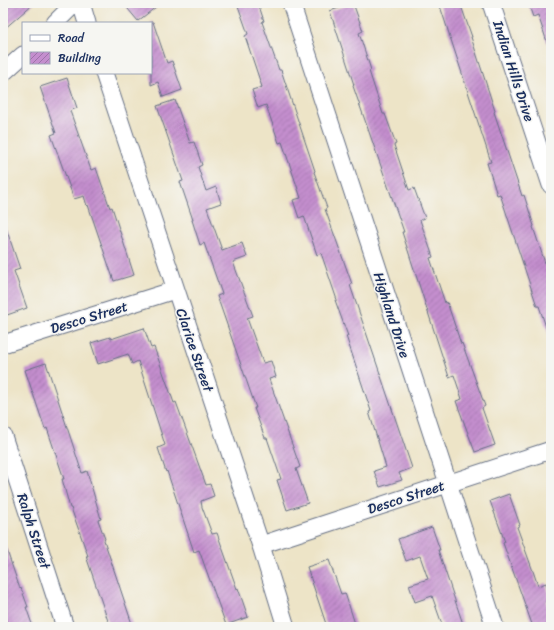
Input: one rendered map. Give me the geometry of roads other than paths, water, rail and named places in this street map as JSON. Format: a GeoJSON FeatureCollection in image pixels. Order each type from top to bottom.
{"type":"FeatureCollection","features":[{"type":"Feature","properties":{"kind":"street"},"geometry":{"type":"LineString","coordinates":[[56,22],[75,3]]}},
{"type":"Feature","properties":{"kind":"street"},"geometry":{"type":"LineString","coordinates":[[81,3],[87,22]]}},
{"type":"Feature","properties":{"kind":"street","name":"Highland Drive"},"geometry":{"type":"LineString","coordinates":[[291,3],[495,627]]}},
{"type":"Feature","properties":{"kind":"street","name":"Indian Hills Drive"},"geometry":{"type":"LineString","coordinates":[[491,3],[551,185]]}},
{"type":"Feature","properties":{"kind":"street"},"geometry":{"type":"LineString","coordinates":[[3,73],[22,56]]}},
{"type":"Feature","properties":{"kind":"street","name":"Clarice Street"},"geometry":{"type":"LineString","coordinates":[[104,74],[261,545],[286,627]]}},
{"type":"Feature","properties":{"kind":"street","name":"Desco Street"},"geometry":{"type":"LineString","coordinates":[[3,344],[176,290]]}},
{"type":"Feature","properties":{"kind":"street","name":"Ralph Street"},"geometry":{"type":"LineString","coordinates":[[3,436],[65,627]]}},
{"type":"Feature","properties":{"kind":"street","name":"Desco Street"},"geometry":{"type":"LineString","coordinates":[[261,545],[551,450]]}}]}
